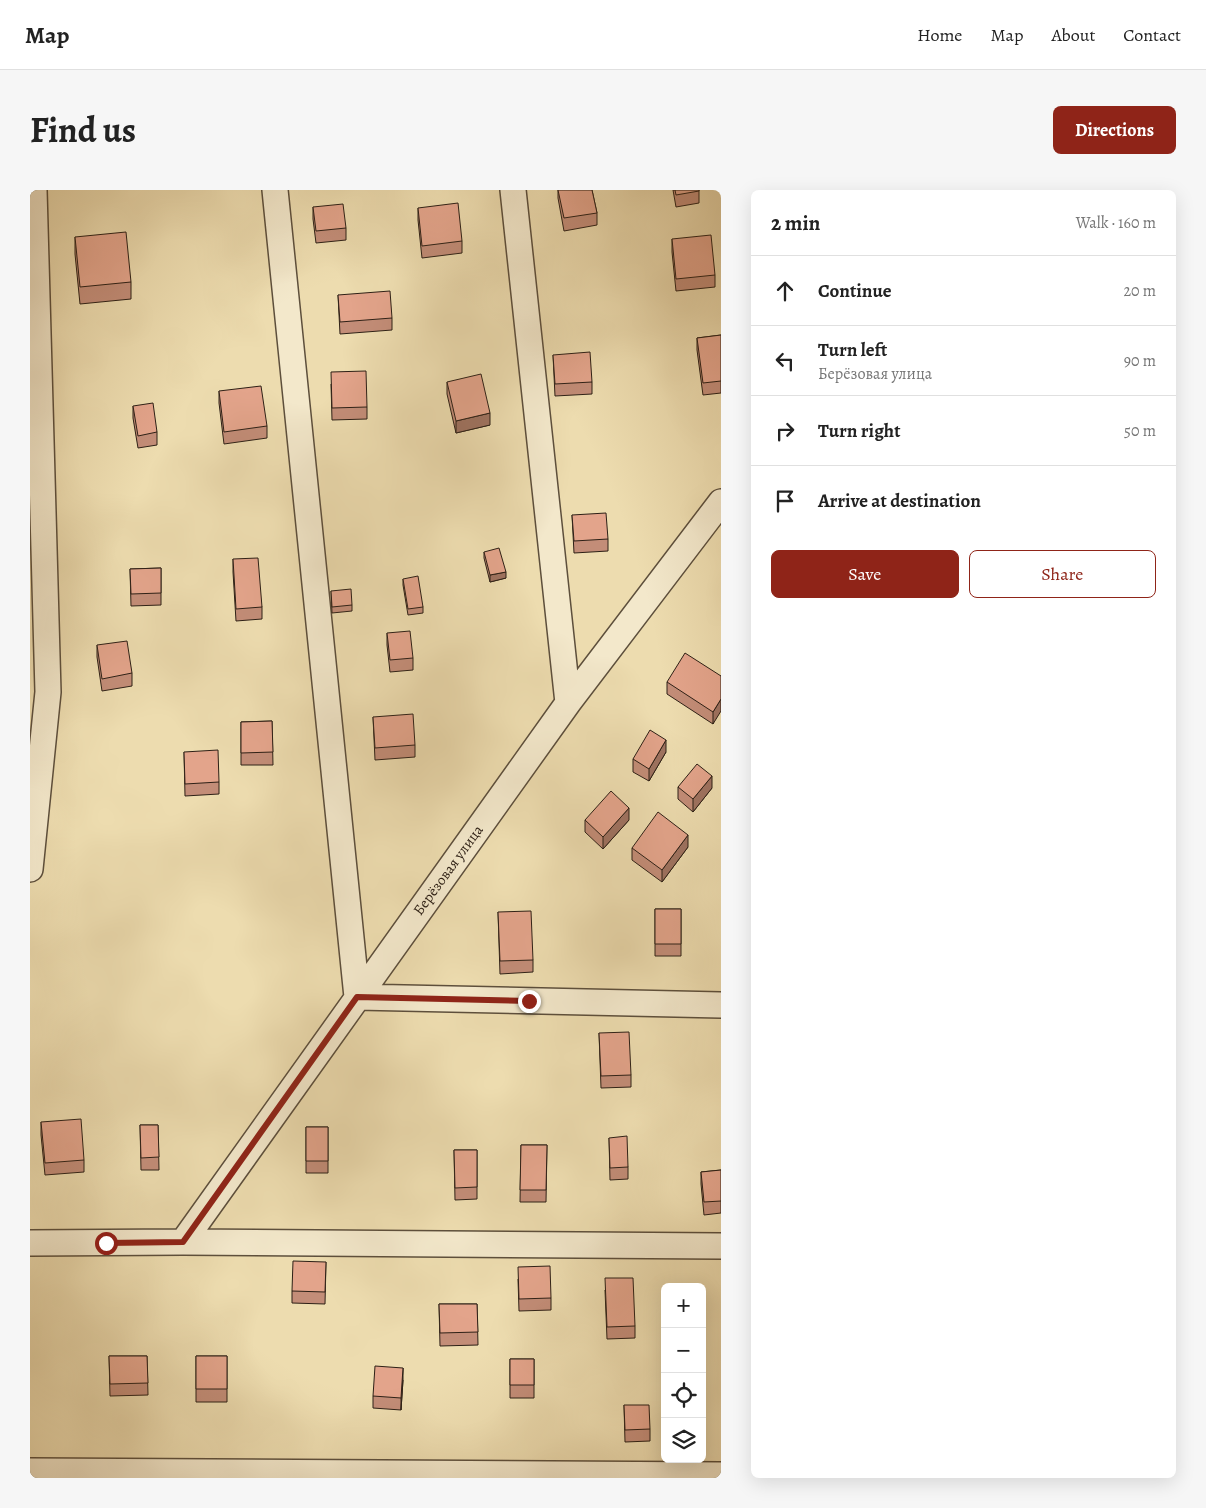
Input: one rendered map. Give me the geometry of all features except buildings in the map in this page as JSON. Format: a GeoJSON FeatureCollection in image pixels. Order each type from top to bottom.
{"type":"FeatureCollection","features":[{"type":"Feature","properties":{"kind":"street"},"geometry":{"type":"LineString","coordinates":[[30,869],[48,692],[34,190]]}},
{"type":"Feature","properties":{"kind":"street"},"geometry":{"type":"LineString","coordinates":[[275,190],[357,997],[721,1005]]}},
{"type":"Feature","properties":{"kind":"street"},"geometry":{"type":"LineString","coordinates":[[513,190],[568,703]]}},
{"type":"Feature","properties":{"kind":"street","name":"Берёзовая улица"},"geometry":{"type":"LineString","coordinates":[[183,1242],[568,703],[721,502]]}},
{"type":"Feature","properties":{"kind":"street"},"geometry":{"type":"LineString","coordinates":[[30,1243],[183,1242],[721,1246]]}},
{"type":"Feature","properties":{"kind":"street"},"geometry":{"type":"LineString","coordinates":[[30,1471],[721,1475]]}},
{"type":"Feature","properties":{"kind":"route"},"geometry":{"type":"LineString","coordinates":[[106,1243],[183,1242],[357,997],[529,1001]]}}]}
